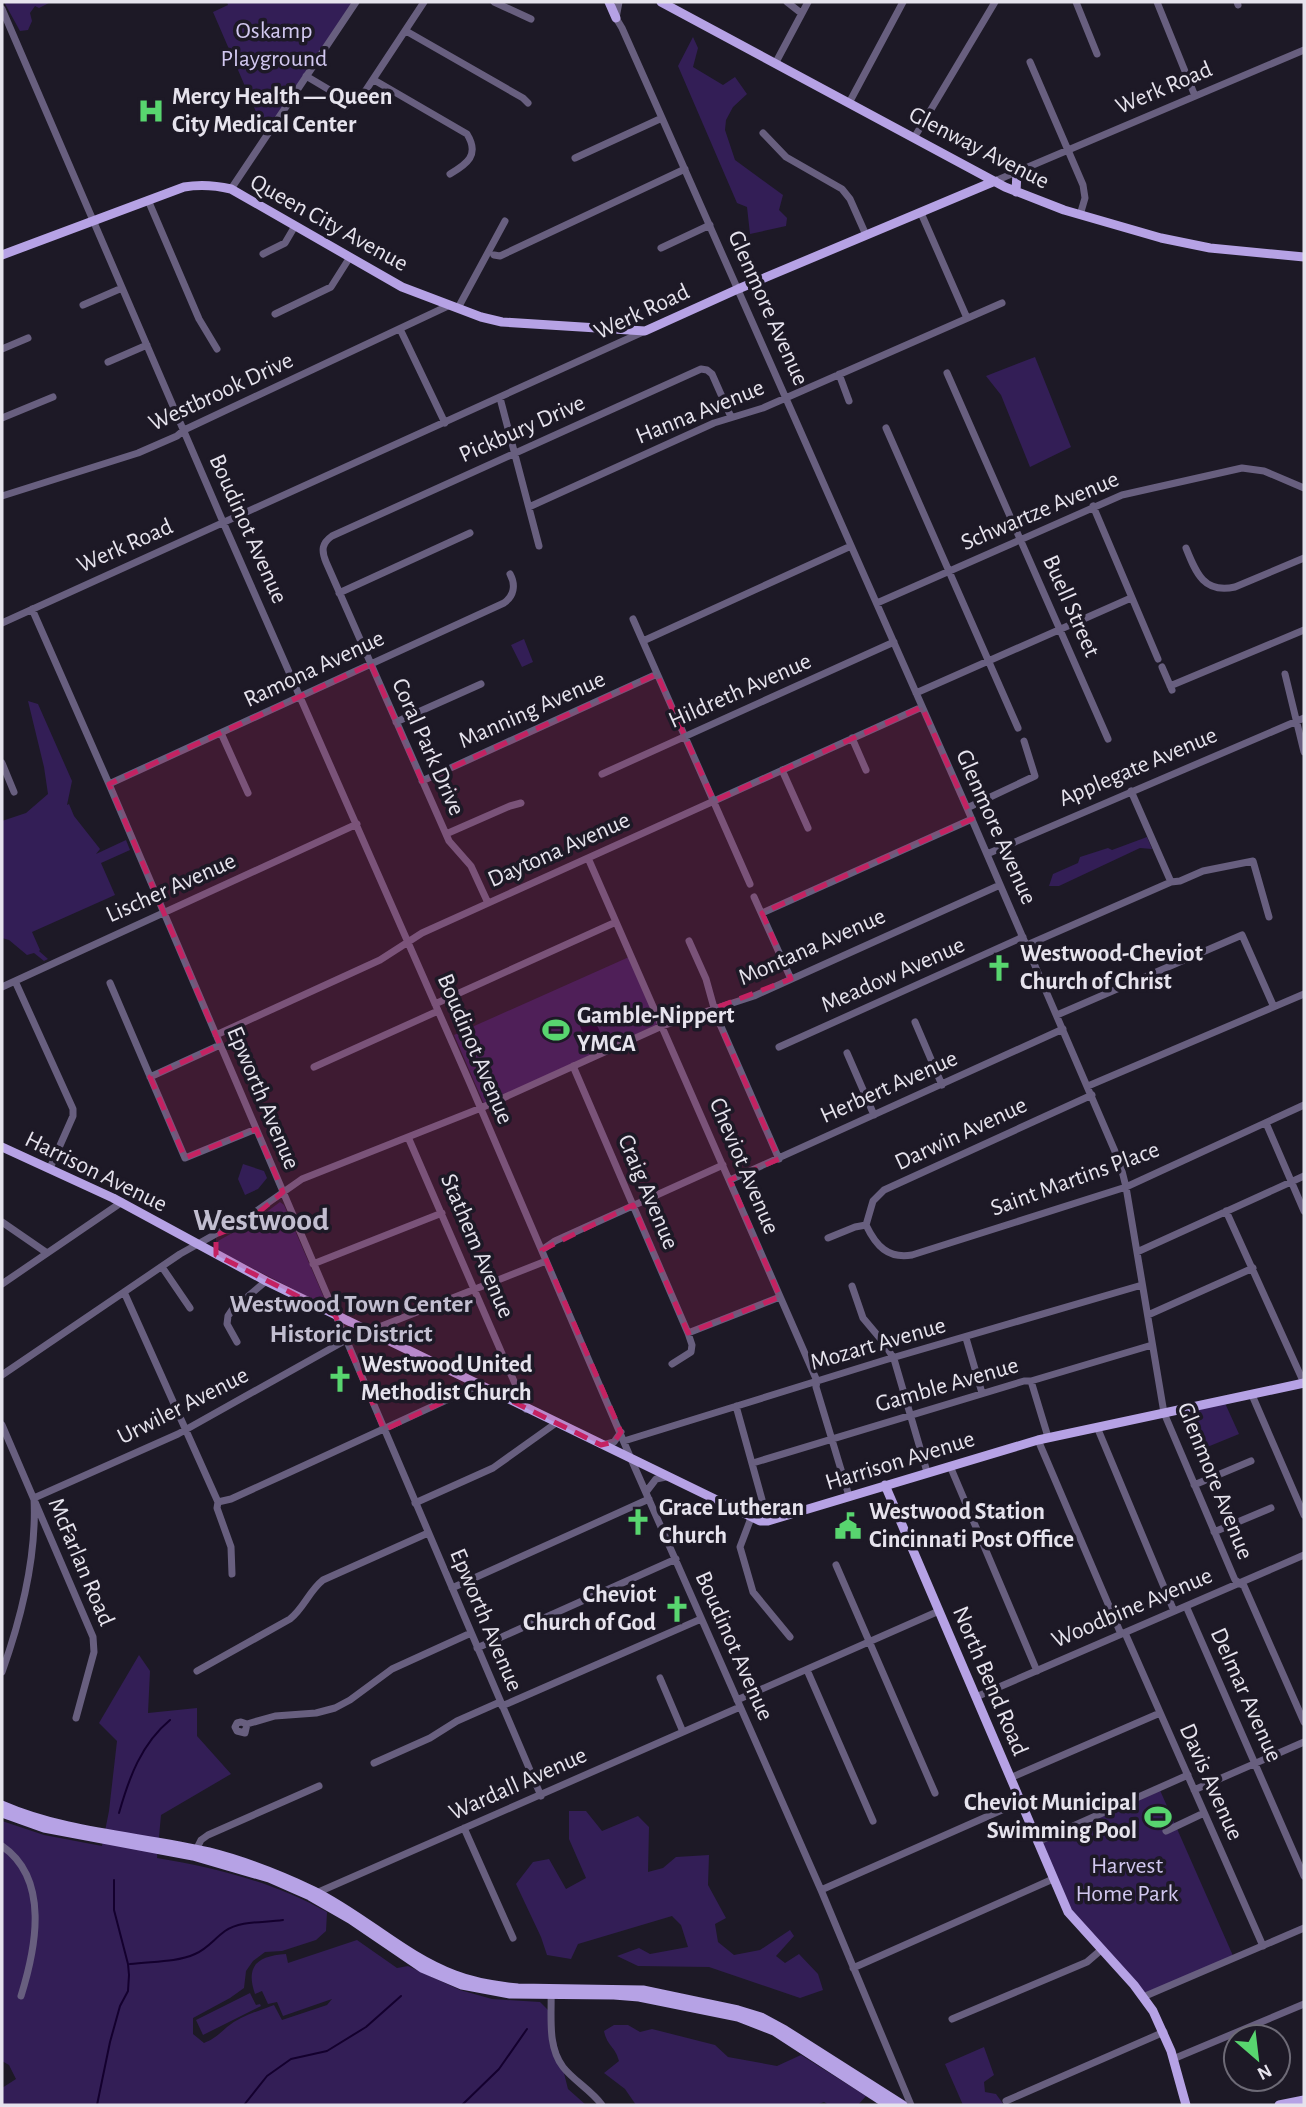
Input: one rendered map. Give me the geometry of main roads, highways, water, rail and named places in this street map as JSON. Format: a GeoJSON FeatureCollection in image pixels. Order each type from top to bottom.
{"type":"FeatureCollection","features":[{"type":"Feature","properties":{"kind":"main road"},"geometry":{"type":"LineString","coordinates":[[609,2],[616,18]]}},
{"type":"Feature","properties":{"kind":"main road","name":"Glenway Avenue"},"geometry":{"type":"LineString","coordinates":[[661,2],[1016,192],[1080,215],[1184,244],[1304,257]]}},
{"type":"Feature","properties":{"kind":"main road"},"geometry":{"type":"LineString","coordinates":[[971,192],[976,180],[974,170]]}},
{"type":"Feature","properties":{"kind":"main road"},"geometry":{"type":"LineString","coordinates":[[1016,192],[1017,172]]}},
{"type":"Feature","properties":{"kind":"main road","name":"Werk Road"},"geometry":{"type":"LineString","coordinates":[[645,331],[995,181]]}},
{"type":"Feature","properties":{"kind":"main road","name":"Queen City Avenue"},"geometry":{"type":"LineString","coordinates":[[2,255],[184,187],[215,185],[231,189],[402,287],[481,317],[502,322],[645,331]]}},
{"type":"Feature","properties":{"kind":"main road","name":"Harrison Avenue"},"geometry":{"type":"LineString","coordinates":[[2,1147],[122,1202],[266,1281],[751,1518],[768,1521],[1043,1438],[1304,1383]]}},
{"type":"Feature","properties":{"kind":"main road","name":"North Bend Road"},"geometry":{"type":"LineString","coordinates":[[885,1485],[1072,1919],[1143,1997],[1164,2032],[1186,2105]]}},
{"type":"Feature","properties":{"kind":"main road"},"geometry":{"type":"LineString","coordinates":[[2,1805],[38,1819],[195,1853],[314,1894],[404,1956],[435,1975],[462,1985],[490,1992],[639,1997],[738,2017],[774,2031],[813,2052],[889,2102],[903,2105]]}},
{"type":"Feature","properties":{"kind":"main road"},"geometry":{"type":"LineString","coordinates":[[2,1813],[44,1828],[195,1853]]}},
{"type":"Feature","properties":{"kind":"main road"},"geometry":{"type":"LineString","coordinates":[[1178,2105],[1183,2095]]}},
{"type":"Feature","properties":{"kind":"main road"},"geometry":{"type":"LineString","coordinates":[[1279,2105],[1304,2100]]}},
{"type":"Feature","properties":{"kind":"waterway"},"geometry":{"type":"LineString","coordinates":[[119,1813],[137,1762],[151,1740],[170,1720]]}},
{"type":"Feature","properties":{"kind":"waterway"},"geometry":{"type":"LineString","coordinates":[[97,2105],[110,2042],[120,2006],[128,1991],[128,1964],[114,1910],[114,1880]]}},
{"type":"Feature","properties":{"kind":"waterway"},"geometry":{"type":"LineString","coordinates":[[130,1964],[187,1957],[203,1949],[231,1927],[283,1920]]}},
{"type":"Feature","properties":{"kind":"waterway"},"geometry":{"type":"LineString","coordinates":[[244,2105],[267,2076],[291,2059],[327,2051],[366,2027],[401,1996]]}},
{"type":"Feature","properties":{"kind":"waterway"},"geometry":{"type":"LineString","coordinates":[[462,2105],[499,2069],[527,2029]]}},
{"type":"Feature","properties":{"kind":"place","name":"Mercy Health — Queen City Medical Center"},"geometry":{"type":"Point","coordinates":[151,111]}},
{"type":"Feature","properties":{"kind":"place","name":"Westwood-Cheviot Church of Christ"},"geometry":{"type":"Point","coordinates":[999,968]}},
{"type":"Feature","properties":{"kind":"place","name":"Gamble-Nippert YMCA"},"geometry":{"type":"Point","coordinates":[556,1030]}},
{"type":"Feature","properties":{"kind":"place","name":"Westwood United Methodist Church"},"geometry":{"type":"Point","coordinates":[340,1379]}},
{"type":"Feature","properties":{"kind":"place","name":"Grace Lutheran Church"},"geometry":{"type":"Point","coordinates":[638,1522]}},
{"type":"Feature","properties":{"kind":"place","name":"Westwood Station Cincinnati Post Office"},"geometry":{"type":"Point","coordinates":[848,1526]}},
{"type":"Feature","properties":{"kind":"place","name":"Cheviot Church of God"},"geometry":{"type":"Point","coordinates":[677,1609]}},
{"type":"Feature","properties":{"kind":"place","name":"Cheviot Municipal Swimming Pool"},"geometry":{"type":"Point","coordinates":[1158,1817]}},
{"type":"Feature","properties":{"kind":"district","name":"Westwood"},"geometry":{"type":"Point","coordinates":[261,1220]}},
{"type":"Feature","properties":{"kind":"district","name":"Westwood Town Center Historic District"},"geometry":{"type":"Point","coordinates":[351,1319]}},
{"type":"Feature","properties":{"kind":"park label","name":"Oskamp Playground"},"geometry":{"type":"Point","coordinates":[274,45]}},
{"type":"Feature","properties":{"kind":"park label","name":"Harvest Home Park"},"geometry":{"type":"Point","coordinates":[1127,1880]}}]}
